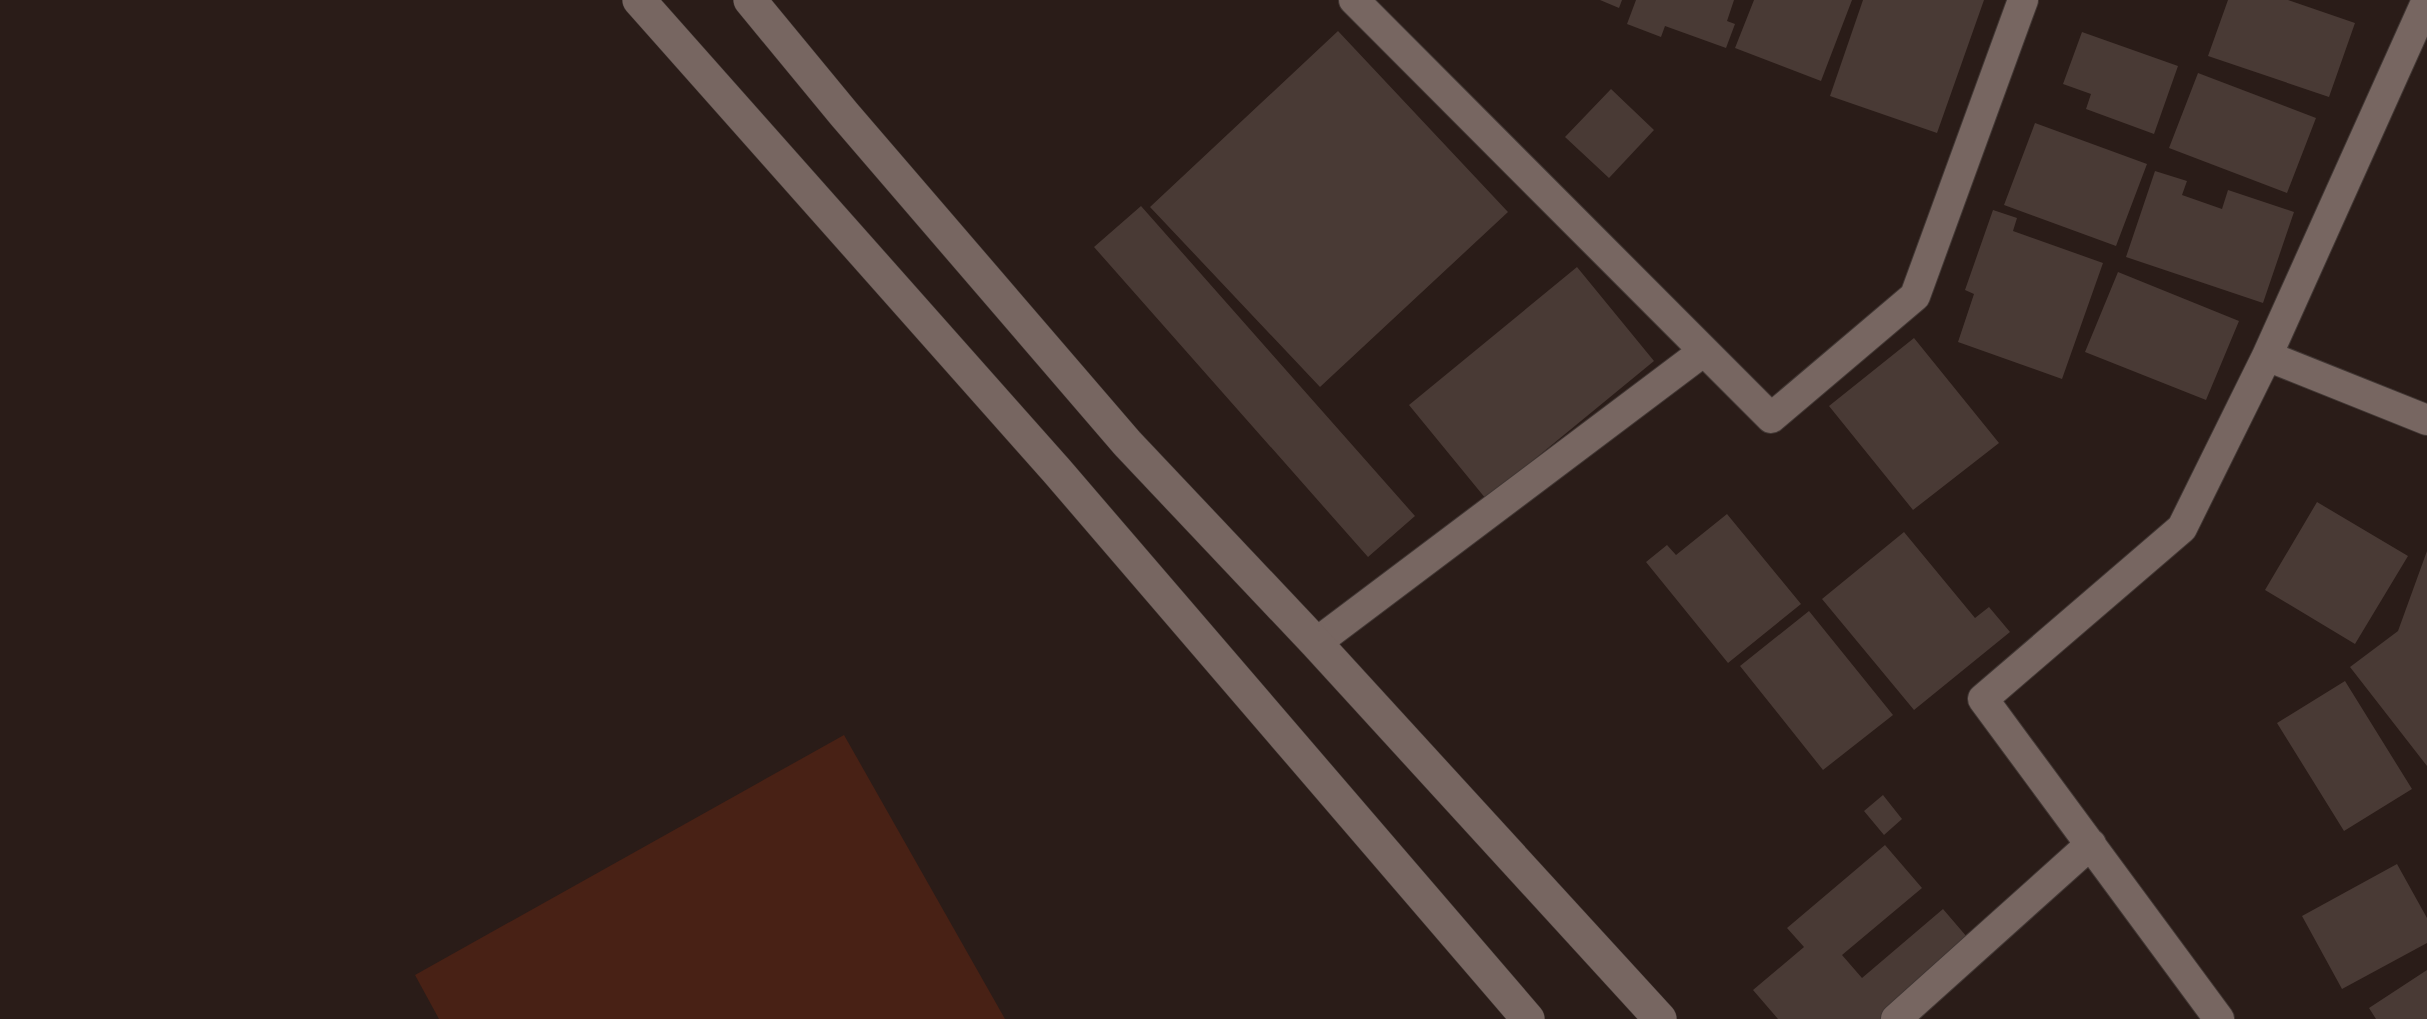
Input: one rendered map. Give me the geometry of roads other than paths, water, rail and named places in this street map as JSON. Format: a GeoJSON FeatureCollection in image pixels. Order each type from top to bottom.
{"type":"FeatureCollection","features":[{"type":"Feature","properties":{"kind":"main road"},"geometry":{"type":"LineString","coordinates":[[639,0],[1058,471],[1528,1019]]}},
{"type":"Feature","properties":{"kind":"main road"},"geometry":{"type":"LineString","coordinates":[[750,0],[852,123],[1127,443],[1316,643],[1660,1019]]}},
{"type":"Feature","properties":{"kind":"street"},"geometry":{"type":"LineString","coordinates":[[1353,0],[1771,418],[1915,296],[2023,0]]}},
{"type":"Feature","properties":{"kind":"street"},"geometry":{"type":"LineString","coordinates":[[2219,1019],[1983,699],[2182,528],[2267,356],[2427,0]]}},
{"type":"Feature","properties":{"kind":"street"},"geometry":{"type":"LineString","coordinates":[[1316,643],[1704,351]]}},
{"type":"Feature","properties":{"kind":"street"},"geometry":{"type":"LineString","coordinates":[[2267,356],[2427,420]]}},
{"type":"Feature","properties":{"kind":"street"},"geometry":{"type":"LineString","coordinates":[[1896,1019],[2091,844]]}}]}
